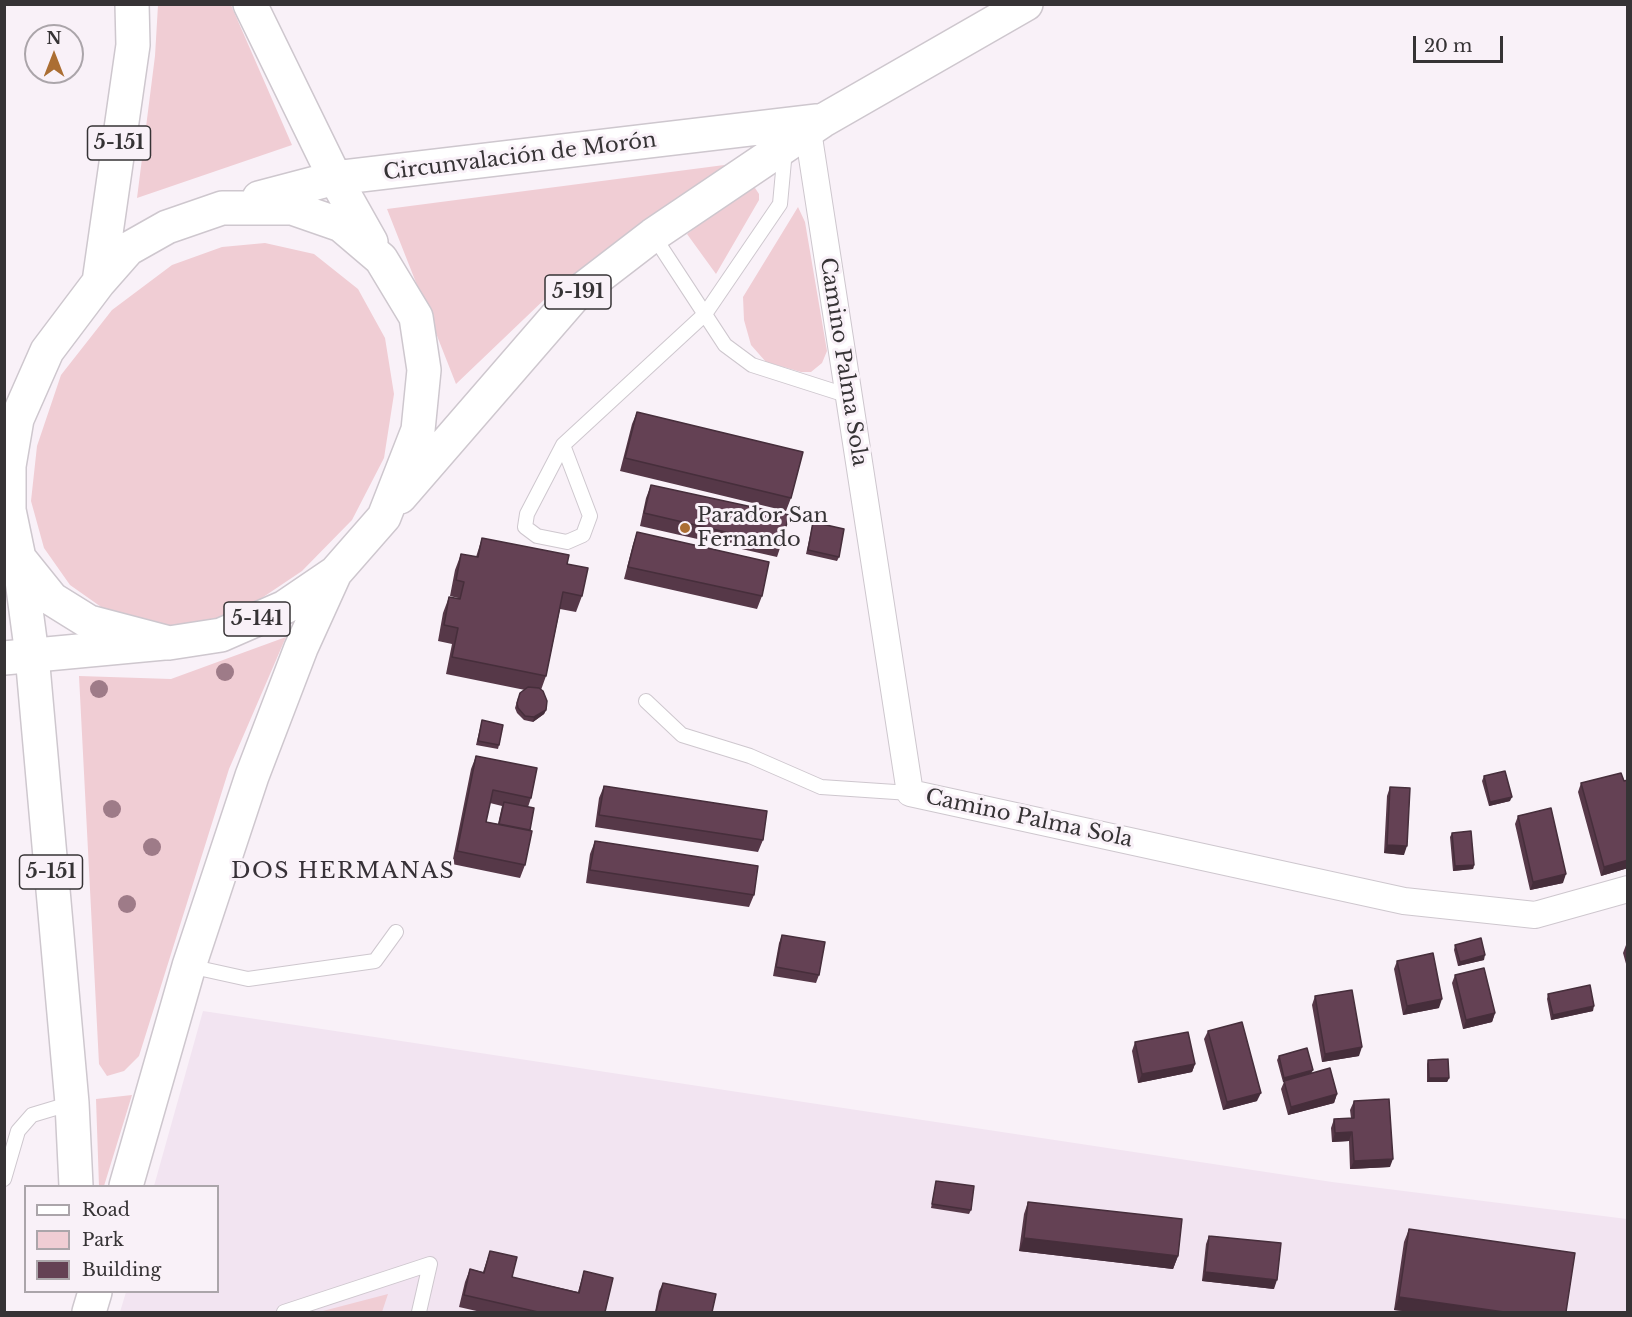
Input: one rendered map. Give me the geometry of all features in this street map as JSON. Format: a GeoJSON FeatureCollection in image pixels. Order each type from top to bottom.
{"type":"FeatureCollection","features":[{"type":"Feature","properties":{"kind":"main road","name":"5-151"},"geometry":{"type":"LineString","coordinates":[[76,1185],[72,1103],[19,656],[19,558],[9,510],[9,466],[11,427],[47,351],[99,282],[133,45],[132,4]]}},
{"type":"Feature","properties":{"kind":"main road"},"geometry":{"type":"LineString","coordinates":[[250,4],[335,178],[416,317],[424,370],[418,430],[384,517]]}},
{"type":"Feature","properties":{"kind":"main road","name":"Circunvalación de Morón"},"geometry":{"type":"LineString","coordinates":[[335,573],[575,294],[653,235],[805,132],[1026,4]]}},
{"type":"Feature","properties":{"kind":"main road","name":"Circunvalación de Morón"},"geometry":{"type":"LineString","coordinates":[[222,208],[335,178],[805,132]]}},
{"type":"Feature","properties":{"kind":"main road"},"geometry":{"type":"LineString","coordinates":[[99,282],[128,249],[167,227],[222,208],[292,208],[341,225],[381,259]]}},
{"type":"Feature","properties":{"kind":"main road"},"geometry":{"type":"LineString","coordinates":[[19,558],[52,599],[89,622],[169,643]]}},
{"type":"Feature","properties":{"kind":"main road"},"geometry":{"type":"LineString","coordinates":[[126,1185],[189,966],[252,776],[301,648],[335,573]]}},
{"type":"Feature","properties":{"kind":"main road","name":"5-141"},"geometry":{"type":"LineString","coordinates":[[19,656],[169,643],[221,635],[285,607],[335,573]]}},
{"type":"Feature","properties":{"kind":"main road"},"geometry":{"type":"LineString","coordinates":[[82,1293],[83,1312]]}},
{"type":"Feature","properties":{"kind":"main road"},"geometry":{"type":"LineString","coordinates":[[89,1312],[95,1293]]}},
{"type":"Feature","properties":{"kind":"street","name":"Camino Palma Sola"},"geometry":{"type":"LineString","coordinates":[[805,132],[849,396],[910,794],[1404,901],[1535,915],[1628,889]]}},
{"type":"Feature","properties":{"kind":"lane"},"geometry":{"type":"LineString","coordinates":[[563,445],[590,516],[583,535],[567,543],[537,536],[525,527],[527,514],[563,445],[705,314],[780,204],[805,132]]}},
{"type":"Feature","properties":{"kind":"lane"},"geometry":{"type":"LineString","coordinates":[[653,235],[725,345],[752,365],[849,396]]}},
{"type":"Feature","properties":{"kind":"lane"},"geometry":{"type":"LineString","coordinates":[[646,701],[682,735],[750,756],[821,787],[910,794]]}},
{"type":"Feature","properties":{"kind":"lane"},"geometry":{"type":"LineString","coordinates":[[189,966],[248,979],[375,961],[396,932]]}},
{"type":"Feature","properties":{"kind":"lane"},"geometry":{"type":"LineString","coordinates":[[4,1179],[18,1131],[32,1115],[72,1103]]}},
{"type":"Feature","properties":{"kind":"lane"},"geometry":{"type":"LineString","coordinates":[[284,1312],[430,1264],[419,1312]]}},
{"type":"Feature","properties":{"kind":"shaded area"},"geometry":{"type":"Polygon","coordinates":[[[203,1011],[1332,1182],[1627,1219],[1627,1312],[120,1312],[126,1293],[219,1293],[219,1185],[154,1185],[203,1011]]]}},
{"type":"Feature","properties":{"kind":"green space"},"geometry":{"type":"Polygon","coordinates":[[[158,5],[231,5],[292,145],[137,198],[155,56],[158,5]]]}},
{"type":"Feature","properties":{"kind":"green space"},"geometry":{"type":"Polygon","coordinates":[[[732,164],[547,297],[456,384],[387,209],[732,164]]]}},
{"type":"Feature","properties":{"kind":"green space"},"geometry":{"type":"Polygon","coordinates":[[[747,187],[755,188],[759,194],[759,200],[716,274],[687,234],[747,187]]]}},
{"type":"Feature","properties":{"kind":"green space"},"geometry":{"type":"Polygon","coordinates":[[[798,207],[805,222],[827,351],[822,363],[811,372],[801,372],[766,362],[751,345],[744,320],[743,297],[798,207]]]}},
{"type":"Feature","properties":{"kind":"green space"},"geometry":{"type":"Polygon","coordinates":[[[265,243],[314,254],[358,289],[385,338],[394,394],[384,458],[352,520],[302,571],[235,616],[185,628],[114,616],[70,585],[44,548],[31,501],[37,446],[61,375],[112,310],[172,265],[222,247],[265,243]]]}},
{"type":"Feature","properties":{"kind":"green space"},"geometry":{"type":"Polygon","coordinates":[[[286,637],[229,769],[139,1056],[124,1071],[107,1076],[99,1064],[79,676],[171,679],[286,637]]]}},
{"type":"Feature","properties":{"kind":"green space"},"geometry":{"type":"Polygon","coordinates":[[[132,1095],[104,1185],[99,1185],[96,1099],[132,1095]]]}},
{"type":"Feature","properties":{"kind":"green space"},"geometry":{"type":"Polygon","coordinates":[[[388,1294],[382,1312],[319,1312],[388,1294]]]}},
{"type":"Feature","properties":{"kind":"building"},"geometry":{"type":"Polygon","coordinates":[[[637,412],[803,452],[791,498],[625,458],[637,412]]]}},
{"type":"Feature","properties":{"kind":"building"},"geometry":{"type":"Polygon","coordinates":[[[651,485],[789,515],[781,545],[644,513],[651,485]]]}},
{"type":"Feature","properties":{"kind":"building"},"geometry":{"type":"Polygon","coordinates":[[[813,522],[844,529],[839,557],[808,550],[813,522]]]}},
{"type":"Feature","properties":{"kind":"building"},"geometry":{"type":"Polygon","coordinates":[[[637,532],[769,562],[762,596],[628,567],[637,532]]]}},
{"type":"Feature","properties":{"kind":"building"},"geometry":{"type":"Polygon","coordinates":[[[482,538],[569,555],[567,564],[588,568],[582,596],[563,592],[546,676],[452,657],[458,628],[444,625],[449,597],[460,599],[464,582],[456,580],[461,554],[478,557],[482,538]]]}},
{"type":"Feature","properties":{"kind":"building"},"geometry":{"type":"Polygon","coordinates":[[[528,687],[539,688],[543,691],[547,701],[546,710],[534,717],[525,716],[517,703],[520,693],[528,687]]]}},
{"type":"Feature","properties":{"kind":"building"},"geometry":{"type":"Polygon","coordinates":[[[482,720],[503,725],[499,745],[478,741],[482,720]]]}},
{"type":"Feature","properties":{"kind":"building"},"geometry":{"type":"Polygon","coordinates":[[[476,756],[537,768],[531,798],[493,790],[486,822],[532,831],[525,865],[457,851],[476,756]]]}},
{"type":"Feature","properties":{"kind":"building"},"geometry":{"type":"Polygon","coordinates":[[[1505,771],[1512,797],[1490,802],[1484,776],[1505,771]]]}},
{"type":"Feature","properties":{"kind":"building"},"geometry":{"type":"Polygon","coordinates":[[[1621,773],[1624,781],[1628,780],[1628,860],[1604,867],[1581,783],[1621,773]]]}},
{"type":"Feature","properties":{"kind":"building"},"geometry":{"type":"Polygon","coordinates":[[[604,786],[767,811],[763,840],[599,815],[604,786]]]}},
{"type":"Feature","properties":{"kind":"building"},"geometry":{"type":"Polygon","coordinates":[[[1390,787],[1410,788],[1407,846],[1387,845],[1390,787]]]}},
{"type":"Feature","properties":{"kind":"building"},"geometry":{"type":"Polygon","coordinates":[[[504,802],[534,808],[530,830],[499,824],[504,802]]]}},
{"type":"Feature","properties":{"kind":"building"},"geometry":{"type":"Polygon","coordinates":[[[1551,808],[1566,874],[1533,882],[1518,816],[1551,808]]]}},
{"type":"Feature","properties":{"kind":"building"},"geometry":{"type":"Polygon","coordinates":[[[1471,831],[1474,865],[1455,866],[1452,833],[1471,831]]]}},
{"type":"Feature","properties":{"kind":"building"},"geometry":{"type":"Polygon","coordinates":[[[595,841],[758,866],[754,895],[590,870],[595,841]]]}},
{"type":"Feature","properties":{"kind":"building"},"geometry":{"type":"Polygon","coordinates":[[[782,935],[825,942],[819,975],[776,967],[782,935]]]}},
{"type":"Feature","properties":{"kind":"building"},"geometry":{"type":"Polygon","coordinates":[[[1481,938],[1485,955],[1460,962],[1455,945],[1481,938]]]}},
{"type":"Feature","properties":{"kind":"building"},"geometry":{"type":"Polygon","coordinates":[[[1433,953],[1442,999],[1407,1006],[1397,961],[1433,953]]]}},
{"type":"Feature","properties":{"kind":"building"},"geometry":{"type":"Polygon","coordinates":[[[1484,968],[1495,1013],[1466,1020],[1455,975],[1484,968]]]}},
{"type":"Feature","properties":{"kind":"building"},"geometry":{"type":"Polygon","coordinates":[[[1590,985],[1594,1006],[1553,1015],[1548,994],[1590,985]]]}},
{"type":"Feature","properties":{"kind":"building"},"geometry":{"type":"Polygon","coordinates":[[[1352,990],[1362,1047],[1325,1054],[1315,996],[1352,990]]]}},
{"type":"Feature","properties":{"kind":"building"},"geometry":{"type":"Polygon","coordinates":[[[1242,1022],[1261,1093],[1227,1102],[1208,1031],[1242,1022]]]}},
{"type":"Feature","properties":{"kind":"building"},"geometry":{"type":"Polygon","coordinates":[[[1188,1032],[1195,1064],[1142,1074],[1135,1042],[1188,1032]]]}},
{"type":"Feature","properties":{"kind":"building"},"geometry":{"type":"Polygon","coordinates":[[[1307,1048],[1313,1070],[1284,1078],[1279,1056],[1307,1048]]]}},
{"type":"Feature","properties":{"kind":"building"},"geometry":{"type":"Polygon","coordinates":[[[1448,1059],[1449,1078],[1429,1078],[1428,1060],[1448,1059]]]}},
{"type":"Feature","properties":{"kind":"building"},"geometry":{"type":"Polygon","coordinates":[[[1330,1068],[1337,1094],[1291,1107],[1284,1081],[1330,1068]]]}},
{"type":"Feature","properties":{"kind":"building"},"geometry":{"type":"Polygon","coordinates":[[[1389,1099],[1393,1159],[1354,1161],[1352,1132],[1335,1133],[1334,1119],[1354,1118],[1354,1101],[1389,1099]]]}},
{"type":"Feature","properties":{"kind":"building"},"geometry":{"type":"Polygon","coordinates":[[[936,1181],[974,1186],[971,1210],[932,1204],[936,1181]]]}},
{"type":"Feature","properties":{"kind":"building"},"geometry":{"type":"Polygon","coordinates":[[[1028,1202],[1182,1219],[1178,1256],[1024,1238],[1028,1202]]]}},
{"type":"Feature","properties":{"kind":"building"},"geometry":{"type":"Polygon","coordinates":[[[1409,1229],[1575,1253],[1566,1312],[1504,1312],[1399,1297],[1409,1229]]]}},
{"type":"Feature","properties":{"kind":"building"},"geometry":{"type":"Polygon","coordinates":[[[1209,1236],[1281,1243],[1277,1280],[1205,1272],[1209,1236]]]}},
{"type":"Feature","properties":{"kind":"building"},"geometry":{"type":"Polygon","coordinates":[[[490,1251],[517,1257],[512,1277],[579,1293],[584,1271],[613,1278],[605,1312],[538,1312],[464,1295],[470,1269],[484,1273],[490,1251]]]}},
{"type":"Feature","properties":{"kind":"building"},"geometry":{"type":"Polygon","coordinates":[[[663,1283],[716,1294],[712,1312],[656,1312],[663,1283]]]}},
{"type":"Feature","properties":{"kind":"place","name":"Parador San Fernando"},"geometry":{"type":"Point","coordinates":[685,528]}},
{"type":"Feature","properties":{"kind":"district","name":"DOS HERMANAS"},"geometry":{"type":"Point","coordinates":[343,872]}}]}
